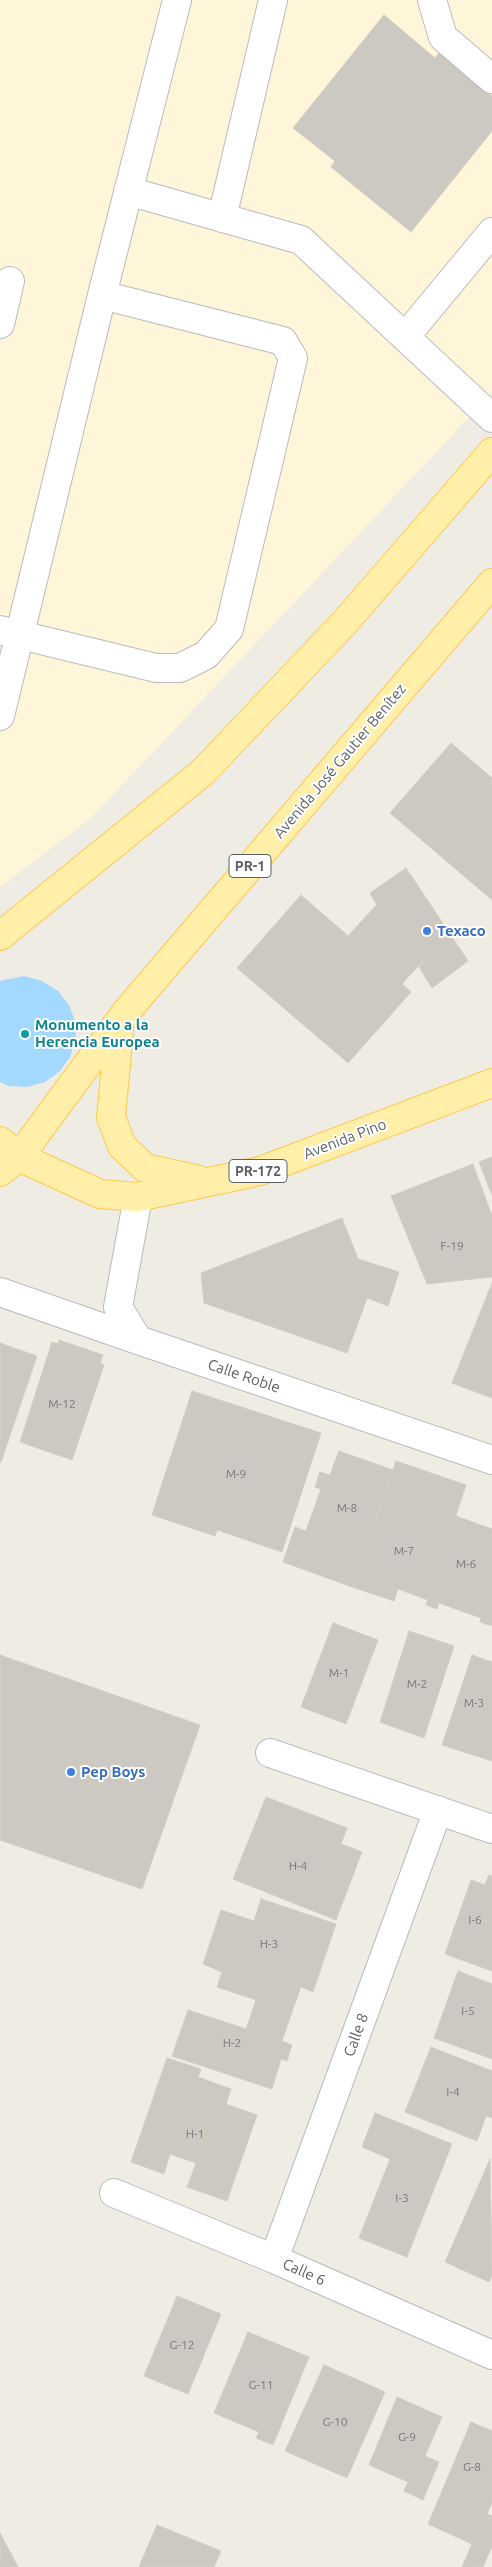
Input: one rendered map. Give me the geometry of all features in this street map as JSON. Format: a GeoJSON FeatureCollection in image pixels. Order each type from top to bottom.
{"type":"FeatureCollection","features":[{"type":"Feature","properties":{"kind":"main road"},"geometry":{"type":"LineString","coordinates":[[0,936],[203,772],[346,621],[492,452]]}},
{"type":"Feature","properties":{"kind":"main road","name":"Avenida José Gautier Benítez"},"geometry":{"type":"LineString","coordinates":[[6,1157],[492,583]]}},
{"type":"Feature","properties":{"kind":"main road"},"geometry":{"type":"LineString","coordinates":[[121,1019],[111,1117],[122,1146],[145,1168],[208,1182]]}},
{"type":"Feature","properties":{"kind":"main road","name":"Avenida Pino"},"geometry":{"type":"LineString","coordinates":[[6,1157],[100,1194],[138,1197],[260,1171],[492,1083]]}},
{"type":"Feature","properties":{"kind":"street"},"geometry":{"type":"LineString","coordinates":[[0,716],[10,632],[102,295],[177,0]]}},
{"type":"Feature","properties":{"kind":"street"},"geometry":{"type":"LineString","coordinates":[[222,218],[274,0]]}},
{"type":"Feature","properties":{"kind":"street"},"geometry":{"type":"LineString","coordinates":[[432,0],[443,37],[492,79]]}},
{"type":"Feature","properties":{"kind":"street"},"geometry":{"type":"LineString","coordinates":[[128,191],[301,240],[492,418]]}},
{"type":"Feature","properties":{"kind":"street"},"geometry":{"type":"LineString","coordinates":[[405,337],[492,232]]}},
{"type":"Feature","properties":{"kind":"street"},"geometry":{"type":"LineString","coordinates":[[0,324],[10,281]]}},
{"type":"Feature","properties":{"kind":"street"},"geometry":{"type":"LineString","coordinates":[[10,632],[156,668],[180,668],[206,654],[229,629],[292,358],[283,342],[102,295]]}},
{"type":"Feature","properties":{"kind":"street"},"geometry":{"type":"LineString","coordinates":[[138,1197],[118,1307],[138,1340]]}},
{"type":"Feature","properties":{"kind":"street","name":"Calle Roble"},"geometry":{"type":"LineString","coordinates":[[0,1292],[492,1460]]}},
{"type":"Feature","properties":{"kind":"street"},"geometry":{"type":"LineString","coordinates":[[270,1753],[492,1829]]}},
{"type":"Feature","properties":{"kind":"street","name":"Calle 8"},"geometry":{"type":"LineString","coordinates":[[274,2260],[438,1810]]}},
{"type":"Feature","properties":{"kind":"street","name":"Calle 6"},"geometry":{"type":"LineString","coordinates":[[114,2193],[492,2355]]}},
{"type":"Feature","properties":{"kind":"shaded area"},"geometry":{"type":"Polygon","coordinates":[[[0,0],[492,0],[492,393],[91,818],[0,887],[0,0]]]}},
{"type":"Feature","properties":{"kind":"water"},"geometry":{"type":"Polygon","coordinates":[[[24,976],[42,981],[58,991],[69,1005],[75,1021],[76,1039],[70,1057],[60,1071],[45,1082],[27,1087],[9,1086],[0,1082],[0,981],[24,976]]]}},
{"type":"Feature","properties":{"kind":"building"},"geometry":{"type":"Polygon","coordinates":[[[384,15],[435,58],[439,53],[492,96],[492,131],[411,232],[331,167],[335,161],[293,128],[384,15]]]}},
{"type":"Feature","properties":{"kind":"building"},"geometry":{"type":"Polygon","coordinates":[[[451,743],[492,778],[492,900],[390,813],[451,743]]]}},
{"type":"Feature","properties":{"kind":"building","name":"Texaco"},"geometry":{"type":"Polygon","coordinates":[[[406,868],[468,961],[432,988],[419,967],[427,956],[381,900],[377,905],[370,893],[406,868]]]}},
{"type":"Feature","properties":{"kind":"building"},"geometry":{"type":"Polygon","coordinates":[[[301,895],[348,936],[381,900],[427,956],[402,984],[411,992],[348,1063],[237,968],[301,895]]]}},
{"type":"Feature","properties":{"kind":"building"},"geometry":{"type":"Polygon","coordinates":[[[492,1157],[492,1195],[479,1162],[492,1157]]]}},
{"type":"Feature","properties":{"kind":"building"},"geometry":{"type":"Polygon","coordinates":[[[473,1164],[492,1216],[492,1277],[427,1284],[391,1196],[473,1164]]]}},
{"type":"Feature","properties":{"kind":"building"},"geometry":{"type":"Polygon","coordinates":[[[342,1218],[358,1259],[399,1272],[388,1306],[367,1298],[347,1353],[204,1303],[201,1273],[342,1218]]]}},
{"type":"Feature","properties":{"kind":"building"},"geometry":{"type":"Polygon","coordinates":[[[492,1283],[492,1398],[452,1383],[492,1283]]]}},
{"type":"Feature","properties":{"kind":"building"},"geometry":{"type":"Polygon","coordinates":[[[59,1340],[103,1355],[100,1363],[104,1365],[72,1460],[20,1442],[52,1342],[58,1344],[59,1340]]]}},
{"type":"Feature","properties":{"kind":"building"},"geometry":{"type":"Polygon","coordinates":[[[0,1343],[37,1356],[1,1462],[0,1462],[0,1343]]]}},
{"type":"Feature","properties":{"kind":"building"},"geometry":{"type":"Polygon","coordinates":[[[192,1391],[321,1433],[282,1552],[217,1530],[215,1536],[152,1515],[192,1391]]]}},
{"type":"Feature","properties":{"kind":"building"},"geometry":{"type":"Polygon","coordinates":[[[339,1451],[393,1470],[352,1587],[283,1562],[295,1527],[306,1531],[321,1489],[315,1487],[320,1472],[330,1475],[339,1451]]]}},
{"type":"Feature","properties":{"kind":"building"},"geometry":{"type":"Polygon","coordinates":[[[396,1461],[466,1485],[428,1600],[398,1589],[394,1601],[352,1587],[396,1461]]]}},
{"type":"Feature","properties":{"kind":"building"},"geometry":{"type":"Polygon","coordinates":[[[456,1516],[492,1529],[492,1626],[480,1622],[481,1618],[439,1603],[437,1609],[426,1605],[456,1516]]]}},
{"type":"Feature","properties":{"kind":"building"},"geometry":{"type":"Polygon","coordinates":[[[333,1623],[378,1640],[346,1724],[301,1707],[333,1623]]]}},
{"type":"Feature","properties":{"kind":"building"},"geometry":{"type":"Polygon","coordinates":[[[409,1631],[454,1646],[424,1738],[380,1722],[409,1631]]]}},
{"type":"Feature","properties":{"kind":"building"},"geometry":{"type":"Polygon","coordinates":[[[0,1655],[200,1725],[142,1889],[0,1840],[0,1655]]]}},
{"type":"Feature","properties":{"kind":"building"},"geometry":{"type":"Polygon","coordinates":[[[472,1655],[492,1662],[492,1761],[442,1745],[472,1655]]]}},
{"type":"Feature","properties":{"kind":"building"},"geometry":{"type":"Polygon","coordinates":[[[266,1797],[347,1828],[341,1844],[362,1852],[336,1920],[233,1879],[266,1797]]]}},
{"type":"Feature","properties":{"kind":"building"},"geometry":{"type":"Polygon","coordinates":[[[489,1875],[492,1876],[492,1971],[445,1954],[471,1880],[485,1885],[489,1875]]]}},
{"type":"Feature","properties":{"kind":"building"},"geometry":{"type":"Polygon","coordinates":[[[261,1899],[336,1924],[313,1992],[301,1987],[292,2012],[217,1987],[222,1972],[203,1964],[221,1910],[254,1921],[261,1899]]]}},
{"type":"Feature","properties":{"kind":"building"},"geometry":{"type":"Polygon","coordinates":[[[458,1971],[492,1984],[492,2059],[434,2038],[458,1971]]]}},
{"type":"Feature","properties":{"kind":"building"},"geometry":{"type":"Polygon","coordinates":[[[256,2000],[292,2012],[282,2041],[292,2045],[287,2061],[281,2059],[272,2089],[172,2056],[188,2010],[246,2029],[256,2000]]]}},
{"type":"Feature","properties":{"kind":"building"},"geometry":{"type":"Polygon","coordinates":[[[431,2047],[492,2071],[492,2118],[486,2116],[477,2141],[405,2112],[431,2047]]]}},
{"type":"Feature","properties":{"kind":"building"},"geometry":{"type":"Polygon","coordinates":[[[167,2058],[201,2069],[198,2077],[231,2089],[226,2104],[257,2115],[227,2201],[187,2187],[196,2163],[170,2154],[164,2174],[131,2162],[167,2058]]]}},
{"type":"Feature","properties":{"kind":"building"},"geometry":{"type":"Polygon","coordinates":[[[375,2113],[452,2144],[407,2257],[359,2238],[390,2159],[362,2147],[375,2113]]]}},
{"type":"Feature","properties":{"kind":"building"},"geometry":{"type":"Polygon","coordinates":[[[490,2159],[492,2275],[489,2282],[445,2262],[490,2159]]]}},
{"type":"Feature","properties":{"kind":"building"},"geometry":{"type":"Polygon","coordinates":[[[177,2296],[221,2314],[188,2394],[144,2376],[177,2296]]]}},
{"type":"Feature","properties":{"kind":"building"},"geometry":{"type":"Polygon","coordinates":[[[248,2332],[309,2357],[273,2445],[256,2438],[259,2432],[214,2413],[248,2332]]]}},
{"type":"Feature","properties":{"kind":"building"},"geometry":{"type":"Polygon","coordinates":[[[324,2365],[385,2392],[347,2478],[285,2451],[324,2365]]]}},
{"type":"Feature","properties":{"kind":"building"},"geometry":{"type":"Polygon","coordinates":[[[397,2397],[442,2417],[425,2456],[439,2462],[423,2500],[404,2491],[408,2482],[369,2465],[397,2397]]]}},
{"type":"Feature","properties":{"kind":"building"},"geometry":{"type":"Polygon","coordinates":[[[471,2422],[492,2431],[492,2502],[487,2514],[492,2516],[492,2546],[483,2567],[462,2567],[472,2544],[428,2524],[471,2422]]]}},
{"type":"Feature","properties":{"kind":"building"},"geometry":{"type":"Polygon","coordinates":[[[157,2525],[221,2551],[214,2567],[139,2567],[157,2525]]]}},
{"type":"Feature","properties":{"kind":"building"},"geometry":{"type":"Polygon","coordinates":[[[0,2533],[18,2567],[0,2567],[0,2533]]]}},
{"type":"Feature","properties":{"kind":"place","name":"Texaco"},"geometry":{"type":"Point","coordinates":[427,931]}},
{"type":"Feature","properties":{"kind":"place","name":"Monumento a la Herencia Europea"},"geometry":{"type":"Point","coordinates":[25,1034]}},
{"type":"Feature","properties":{"kind":"place","name":"Pep Boys"},"geometry":{"type":"Point","coordinates":[71,1772]}}]}
